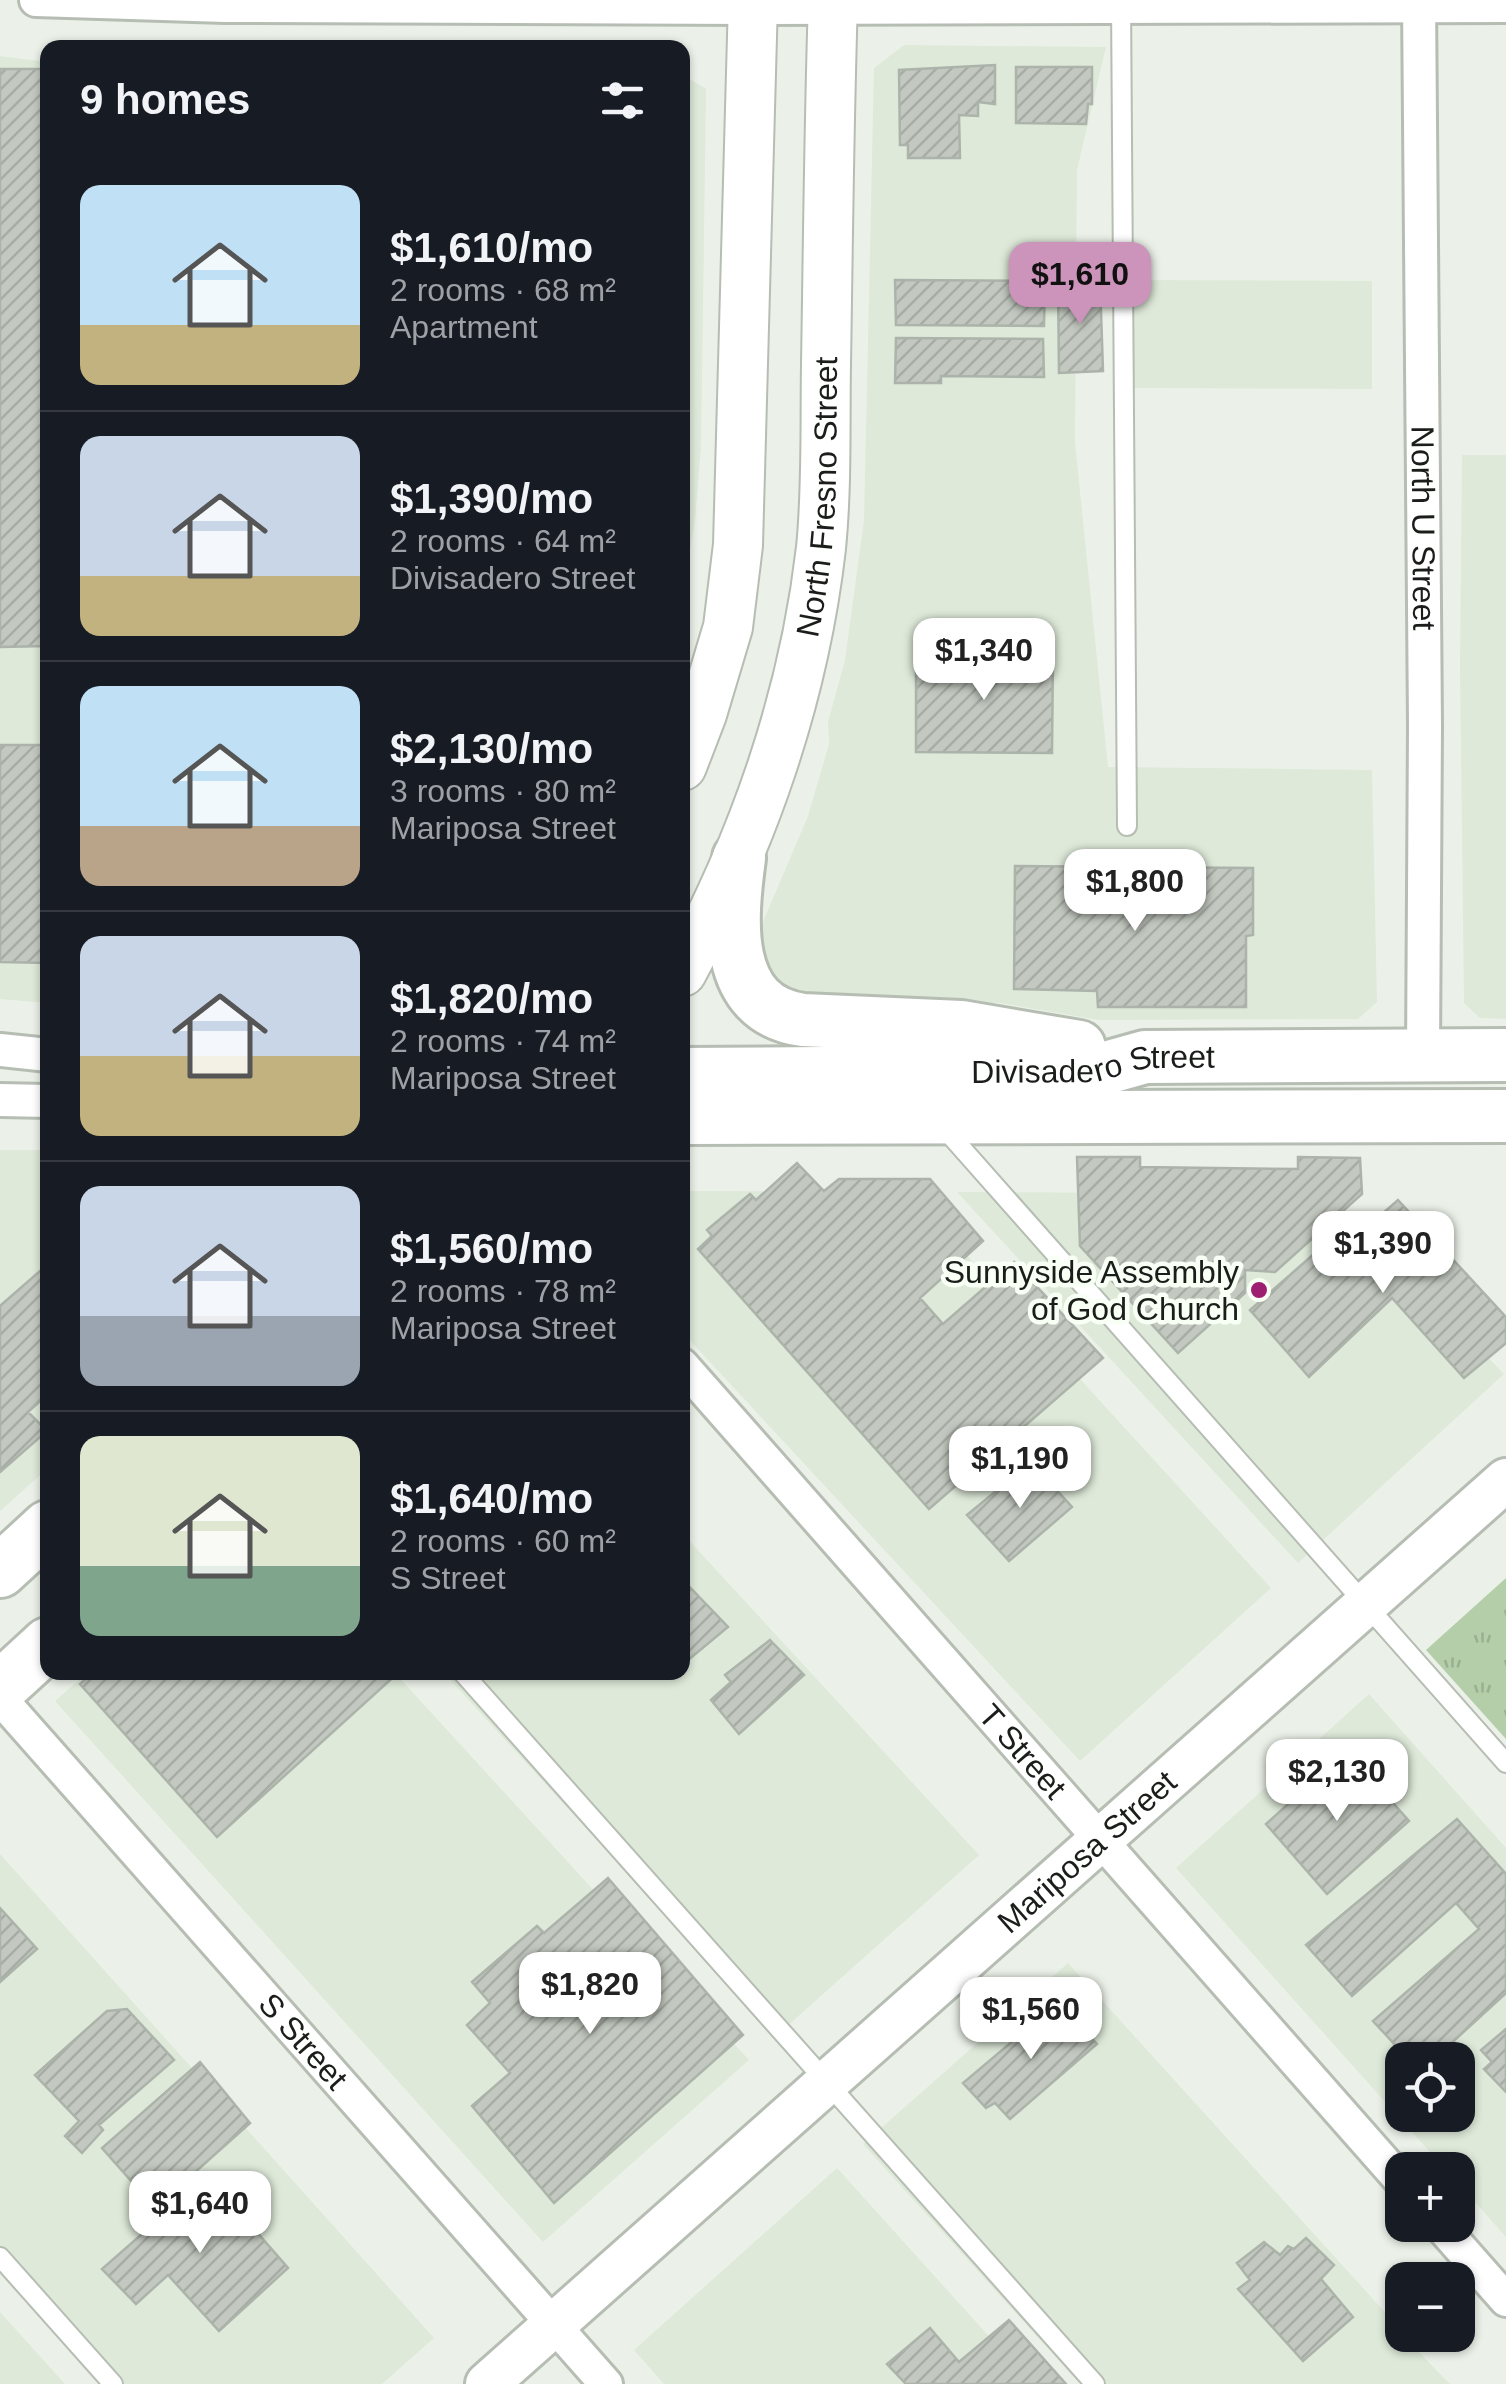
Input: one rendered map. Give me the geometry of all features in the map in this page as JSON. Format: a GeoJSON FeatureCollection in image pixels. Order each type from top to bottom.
{"type":"FeatureCollection","features":[{"type":"Feature","properties":{"kind":"main road","name":"North Fresno Street"},"geometry":{"type":"LineString","coordinates":[[690,956],[739,858],[784,730],[806,636],[821,546],[833,3]]}},
{"type":"Feature","properties":{"kind":"main road"},"geometry":{"type":"LineString","coordinates":[[690,745],[728,627],[738,545],[752,4]]}},
{"type":"Feature","properties":{"kind":"main road"},"geometry":{"type":"LineString","coordinates":[[739,858],[732,919],[736,952],[752,991],[784,1016],[961,1027],[1145,1058]]}},
{"type":"Feature","properties":{"kind":"main road"},"geometry":{"type":"LineString","coordinates":[[1089,1119],[1204,1089],[1366,1086],[1398,1077],[1419,1066],[1424,1056]]}},
{"type":"Feature","properties":{"kind":"main road","name":"Divisadero Street"},"geometry":{"type":"LineString","coordinates":[[690,1074],[1095,1071],[1145,1058],[1506,1056]]}},
{"type":"Feature","properties":{"kind":"main road","name":"Divisadero Street"},"geometry":{"type":"LineString","coordinates":[[690,1118],[1506,1116]]}},
{"type":"Feature","properties":{"kind":"main road"},"geometry":{"type":"LineString","coordinates":[[0,1571],[40,1534]]}},
{"type":"Feature","properties":{"kind":"main road"},"geometry":{"type":"LineString","coordinates":[[0,1688],[40,1651]]}},
{"type":"Feature","properties":{"kind":"street"},"geometry":{"type":"LineString","coordinates":[[36,0],[1419,2],[1506,6]]}},
{"type":"Feature","properties":{"kind":"street","name":"North U Street"},"geometry":{"type":"LineString","coordinates":[[1419,2],[1424,1056]]}},
{"type":"Feature","properties":{"kind":"street"},"geometry":{"type":"LineString","coordinates":[[0,1050],[40,1054]]}},
{"type":"Feature","properties":{"kind":"street"},"geometry":{"type":"LineString","coordinates":[[0,1100],[40,1101]]}},
{"type":"Feature","properties":{"kind":"street","name":"T Street"},"geometry":{"type":"LineString","coordinates":[[690,1374],[1385,2163]]}},
{"type":"Feature","properties":{"kind":"street","name":"Mariposa Street"},"geometry":{"type":"LineString","coordinates":[[487,2384],[1506,1480]]}},
{"type":"Feature","properties":{"kind":"street","name":"S Street"},"geometry":{"type":"LineString","coordinates":[[0,1698],[606,2384]]}},
{"type":"Feature","properties":{"kind":"street"},"geometry":{"type":"LineString","coordinates":[[1455,2242],[1506,2300]]}},
{"type":"Feature","properties":{"kind":"lane"},"geometry":{"type":"LineString","coordinates":[[1121,3],[1127,826]]}},
{"type":"Feature","properties":{"kind":"lane"},"geometry":{"type":"LineString","coordinates":[[935,1118],[1506,1763]]}},
{"type":"Feature","properties":{"kind":"lane"},"geometry":{"type":"LineString","coordinates":[[469,1680],[1095,2384]]}},
{"type":"Feature","properties":{"kind":"lane"},"geometry":{"type":"LineString","coordinates":[[0,2257],[113,2384]]}},
{"type":"Feature","properties":{"kind":"shaded area"},"geometry":{"type":"Polygon","coordinates":[[[904,45],[1106,47],[1077,170],[1075,442],[1108,767],[1372,770],[1377,1002],[1358,1019],[1099,1020],[1000,1003],[802,1001],[787,996],[763,968],[759,931],[808,816],[829,744],[828,722],[845,660],[864,520],[874,68],[904,45]]]}},
{"type":"Feature","properties":{"kind":"shaded area"},"geometry":{"type":"Polygon","coordinates":[[[0,56],[40,61],[40,1002],[0,999],[0,56]]]}},
{"type":"Feature","properties":{"kind":"shaded area"},"geometry":{"type":"Polygon","coordinates":[[[690,79],[706,89],[701,447],[690,549],[690,79]]]}},
{"type":"Feature","properties":{"kind":"shaded area"},"geometry":{"type":"Polygon","coordinates":[[[1121,280],[1372,281],[1372,389],[1120,388],[1121,280]]]}},
{"type":"Feature","properties":{"kind":"shaded area"},"geometry":{"type":"Polygon","coordinates":[[[1462,455],[1506,455],[1506,1019],[1480,1018],[1464,1003],[1462,455]]]}},
{"type":"Feature","properties":{"kind":"shaded area"},"geometry":{"type":"Polygon","coordinates":[[[0,1150],[40,1150],[40,1475],[0,1511],[0,1150]]]}},
{"type":"Feature","properties":{"kind":"shaded area"},"geometry":{"type":"Polygon","coordinates":[[[690,1191],[909,1192],[1271,1588],[1080,1761],[690,1341],[690,1191]]]}},
{"type":"Feature","properties":{"kind":"shaded area"},"geometry":{"type":"Polygon","coordinates":[[[957,1192],[1330,1194],[1504,1374],[1298,1563],[957,1192]]]}},
{"type":"Feature","properties":{"kind":"shaded area"},"geometry":{"type":"Polygon","coordinates":[[[690,1542],[979,1855],[776,2036],[450,1680],[690,1680],[690,1542]]]}},
{"type":"Feature","properties":{"kind":"shaded area"},"geometry":{"type":"Polygon","coordinates":[[[79,1680],[401,1680],[749,2060],[543,2242],[55,1701],[79,1680]]]}},
{"type":"Feature","properties":{"kind":"shaded area"},"geometry":{"type":"Polygon","coordinates":[[[1369,1694],[1506,1848],[1506,2237],[1475,2202],[1475,2152],[1430,2152],[1412,2132],[1475,2132],[1475,2042],[1385,2042],[1385,2102],[1176,1868],[1369,1694]]]}},
{"type":"Feature","properties":{"kind":"shaded area"},"geometry":{"type":"Polygon","coordinates":[[[0,1854],[434,2338],[382,2384],[113,2384],[0,2258],[0,1854]]]}},
{"type":"Feature","properties":{"kind":"shaded area"},"geometry":{"type":"Polygon","coordinates":[[[1068,1963],[1385,2312],[1385,2352],[1419,2352],[1450,2384],[1080,2384],[863,2144],[1068,1963]]]}},
{"type":"Feature","properties":{"kind":"shaded area"},"geometry":{"type":"Polygon","coordinates":[[[837,2168],[1032,2384],[664,2384],[634,2350],[837,2168]]]}},
{"type":"Feature","properties":{"kind":"shaded area"},"geometry":{"type":"Polygon","coordinates":[[[0,2312],[65,2384],[0,2384],[0,2312]]]}},
{"type":"Feature","properties":{"kind":"green space"},"geometry":{"type":"Polygon","coordinates":[[[1506,1578],[1506,1739],[1426,1650],[1506,1578]]]}},
{"type":"Feature","properties":{"kind":"building"},"geometry":{"type":"Polygon","coordinates":[[[995,65],[995,104],[978,102],[978,116],[959,115],[960,158],[908,158],[908,145],[900,145],[899,70],[995,65]]]}},
{"type":"Feature","properties":{"kind":"building"},"geometry":{"type":"Polygon","coordinates":[[[1016,67],[1092,67],[1092,104],[1088,104],[1086,124],[1016,123],[1016,67]]]}},
{"type":"Feature","properties":{"kind":"building"},"geometry":{"type":"Polygon","coordinates":[[[0,69],[40,69],[40,646],[0,647],[0,69]]]}},
{"type":"Feature","properties":{"kind":"building"},"geometry":{"type":"Polygon","coordinates":[[[895,280],[1045,281],[1044,326],[896,325],[895,280]]]}},
{"type":"Feature","properties":{"kind":"building"},"geometry":{"type":"Polygon","coordinates":[[[1058,281],[1100,281],[1103,371],[1059,373],[1058,281]]]}},
{"type":"Feature","properties":{"kind":"building"},"geometry":{"type":"Polygon","coordinates":[[[896,338],[1043,339],[1044,377],[941,376],[941,383],[895,383],[896,338]]]}},
{"type":"Feature","properties":{"kind":"building"},"geometry":{"type":"Polygon","coordinates":[[[1053,653],[1052,753],[916,752],[916,654],[1053,653]]]}},
{"type":"Feature","properties":{"kind":"building"},"geometry":{"type":"Polygon","coordinates":[[[0,745],[40,745],[40,963],[0,962],[0,745]]]}},
{"type":"Feature","properties":{"kind":"building"},"geometry":{"type":"Polygon","coordinates":[[[1015,866],[1253,868],[1253,935],[1246,936],[1246,1007],[1098,1007],[1097,991],[1014,989],[1015,866]]]}},
{"type":"Feature","properties":{"kind":"building"},"geometry":{"type":"Polygon","coordinates":[[[1077,1157],[1140,1157],[1140,1167],[1298,1169],[1298,1157],[1360,1158],[1362,1194],[1275,1272],[1245,1270],[1245,1293],[1178,1353],[1080,1246],[1077,1157]]]}},
{"type":"Feature","properties":{"kind":"building"},"geometry":{"type":"Polygon","coordinates":[[[797,1163],[824,1191],[839,1179],[930,1179],[983,1241],[920,1298],[943,1324],[1014,1262],[1103,1358],[929,1509],[698,1249],[712,1236],[707,1230],[750,1194],[756,1200],[797,1163]]]}},
{"type":"Feature","properties":{"kind":"building"},"geometry":{"type":"Polygon","coordinates":[[[1398,1200],[1506,1317],[1506,1343],[1464,1378],[1392,1298],[1309,1377],[1250,1310],[1331,1239],[1342,1249],[1398,1200]]]}},
{"type":"Feature","properties":{"kind":"building"},"geometry":{"type":"Polygon","coordinates":[[[40,1271],[40,1401],[28,1412],[40,1424],[40,1437],[0,1472],[0,1306],[40,1271]]]}},
{"type":"Feature","properties":{"kind":"building"},"geometry":{"type":"Polygon","coordinates":[[[1031,1462],[1072,1507],[1009,1561],[967,1515],[1031,1462]]]}},
{"type":"Feature","properties":{"kind":"building"},"geometry":{"type":"Polygon","coordinates":[[[690,1587],[728,1627],[690,1658],[690,1587]]]}},
{"type":"Feature","properties":{"kind":"building"},"geometry":{"type":"Polygon","coordinates":[[[770,1640],[804,1675],[739,1734],[711,1700],[731,1682],[725,1675],[770,1640]]]}},
{"type":"Feature","properties":{"kind":"building"},"geometry":{"type":"Polygon","coordinates":[[[84,1680],[390,1680],[217,1837],[80,1684],[84,1680]]]}},
{"type":"Feature","properties":{"kind":"building"},"geometry":{"type":"Polygon","coordinates":[[[1336,1761],[1349,1775],[1360,1766],[1409,1821],[1327,1894],[1266,1824],[1336,1761]]]}},
{"type":"Feature","properties":{"kind":"building"},"geometry":{"type":"Polygon","coordinates":[[[1457,1819],[1506,1874],[1506,1993],[1453,2042],[1392,2042],[1373,2021],[1479,1929],[1456,1903],[1352,1996],[1306,1945],[1457,1819]]]}},
{"type":"Feature","properties":{"kind":"building"},"geometry":{"type":"Polygon","coordinates":[[[608,1878],[743,2035],[554,2203],[472,2106],[510,2073],[467,2025],[490,2003],[472,1982],[537,1926],[544,1933],[608,1878]]]}},
{"type":"Feature","properties":{"kind":"building"},"geometry":{"type":"Polygon","coordinates":[[[0,1908],[37,1949],[0,1982],[0,1908]]]}},
{"type":"Feature","properties":{"kind":"building"},"geometry":{"type":"Polygon","coordinates":[[[1058,2003],[1097,2044],[1010,2119],[995,2103],[986,2108],[963,2083],[1058,2003]]]}},
{"type":"Feature","properties":{"kind":"building"},"geometry":{"type":"Polygon","coordinates":[[[127,2009],[174,2060],[99,2125],[103,2130],[82,2153],[65,2136],[79,2121],[35,2075],[107,2011],[127,2009]]]}},
{"type":"Feature","properties":{"kind":"building"},"geometry":{"type":"Polygon","coordinates":[[[1506,2029],[1506,2092],[1484,2069],[1492,2062],[1481,2050],[1506,2029]]]}},
{"type":"Feature","properties":{"kind":"building"},"geometry":{"type":"Polygon","coordinates":[[[200,2062],[250,2123],[155,2208],[102,2148],[200,2062]]]}},
{"type":"Feature","properties":{"kind":"building"},"geometry":{"type":"Polygon","coordinates":[[[208,2176],[288,2268],[219,2331],[168,2275],[136,2304],[102,2269],[208,2176]]]}},
{"type":"Feature","properties":{"kind":"building"},"geometry":{"type":"Polygon","coordinates":[[[1306,2238],[1334,2265],[1321,2279],[1353,2317],[1303,2361],[1238,2289],[1250,2280],[1237,2263],[1264,2242],[1280,2255],[1288,2246],[1294,2249],[1306,2238]]]}},
{"type":"Feature","properties":{"kind":"building"},"geometry":{"type":"Polygon","coordinates":[[[1009,2320],[1066,2384],[906,2384],[887,2364],[930,2328],[959,2362],[1009,2320]]]}},
{"type":"Feature","properties":{"kind":"place","name":"Sunnyside Assembly of God Church"},"geometry":{"type":"Point","coordinates":[1259,1290]}}]}
